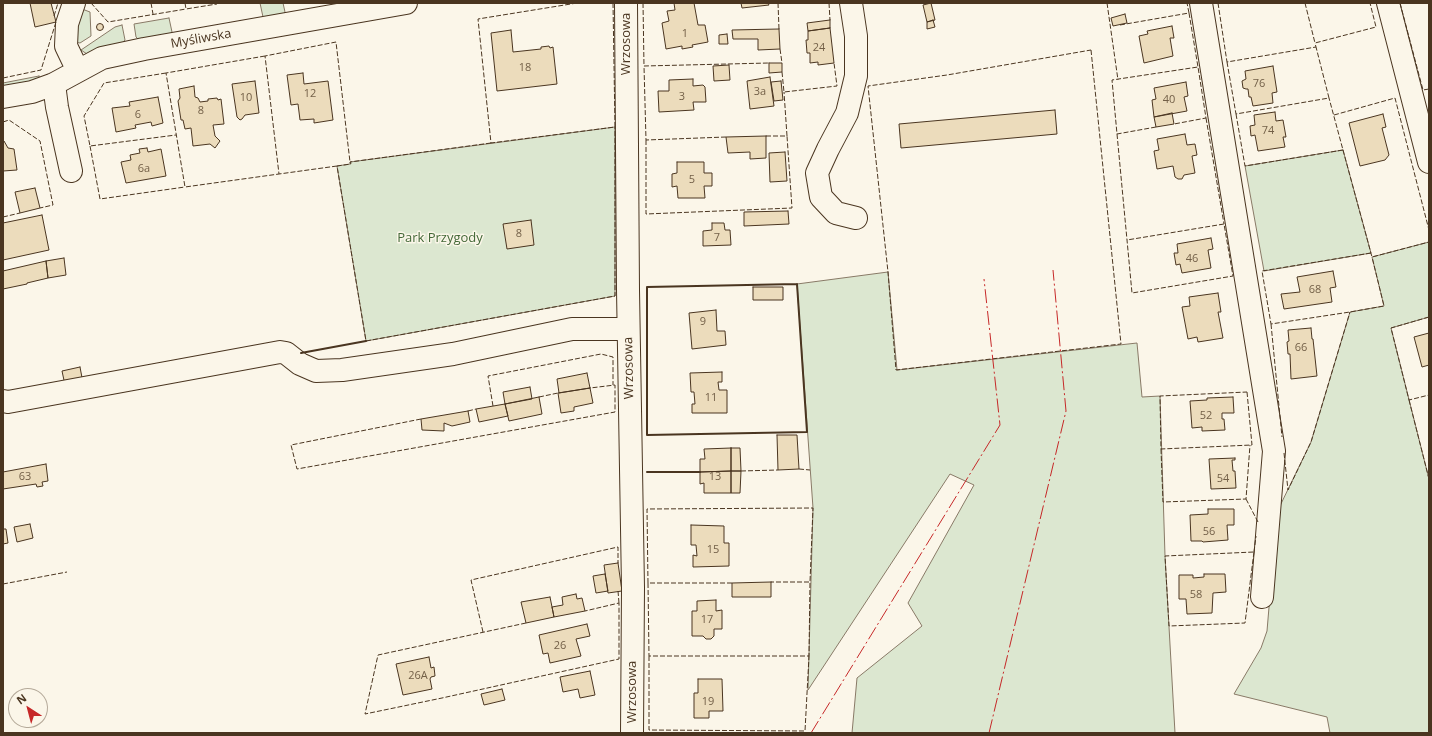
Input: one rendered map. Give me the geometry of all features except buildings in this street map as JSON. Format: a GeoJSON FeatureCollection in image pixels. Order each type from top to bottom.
{"type":"FeatureCollection","features":[{"type":"Feature","properties":{"kind":"street"},"geometry":{"type":"LineString","coordinates":[[74,3],[67,24],[66,46],[78,71]]}},
{"type":"Feature","properties":{"kind":"street","name":"Myśliwska"},"geometry":{"type":"LineString","coordinates":[[3,97],[32,92],[54,84],[102,58],[325,10],[406,3]]}},
{"type":"Feature","properties":{"kind":"street","name":"Wrzosowa"},"geometry":{"type":"LineString","coordinates":[[626,3],[628,329],[633,588],[632,733]]}},
{"type":"Feature","properties":{"kind":"street"},"geometry":{"type":"LineString","coordinates":[[851,3],[856,36],[856,76],[847,113],[828,149],[818,173],[821,197],[836,213],[856,218]]}},
{"type":"Feature","properties":{"kind":"street"},"geometry":{"type":"LineString","coordinates":[[1201,3],[1274,452],[1262,597]]}},
{"type":"Feature","properties":{"kind":"street"},"geometry":{"type":"LineString","coordinates":[[1388,3],[1429,162]]}},
{"type":"Feature","properties":{"kind":"street"},"geometry":{"type":"LineString","coordinates":[[54,84],[57,107],[71,171]]}},
{"type":"Feature","properties":{"kind":"street"},"geometry":{"type":"LineString","coordinates":[[3,402],[280,352],[286,353],[300,364],[316,371],[342,370],[453,354],[572,329],[628,329]]}},
{"type":"Feature","properties":{"kind":"green space"},"geometry":{"type":"Polygon","coordinates":[[[260,3],[283,3],[285,12],[283,16],[266,19],[263,17],[260,3]]]}},
{"type":"Feature","properties":{"kind":"green space"},"geometry":{"type":"Polygon","coordinates":[[[82,9],[90,12],[91,36],[80,43],[75,42],[74,34],[82,9]]]}},
{"type":"Feature","properties":{"kind":"green space"},"geometry":{"type":"Polygon","coordinates":[[[169,18],[172,32],[169,36],[140,41],[136,37],[134,24],[169,18]]]}},
{"type":"Feature","properties":{"kind":"green space"},"geometry":{"type":"Polygon","coordinates":[[[122,25],[125,40],[122,44],[87,54],[81,50],[115,27],[122,25]]]}},
{"type":"Feature","properties":{"kind":"green space"},"geometry":{"type":"Polygon","coordinates":[[[39,76],[40,81],[3,88],[3,83],[39,76]]]}},
{"type":"Feature","properties":{"kind":"green space","name":"Park Przygody"},"geometry":{"type":"Polygon","coordinates":[[[615,127],[615,296],[366,341],[337,166],[350,164],[350,162],[615,127]]]}},
{"type":"Feature","properties":{"kind":"green space"},"geometry":{"type":"Polygon","coordinates":[[[1343,150],[1371,253],[1264,271],[1245,166],[1343,150]]]}},
{"type":"Feature","properties":{"kind":"green space"},"geometry":{"type":"Polygon","coordinates":[[[1429,242],[1429,317],[1391,328],[1429,479],[1429,733],[1330,733],[1327,717],[1234,694],[1261,648],[1267,631],[1277,512],[1311,442],[1350,312],[1384,306],[1372,257],[1429,242]]]}},
{"type":"Feature","properties":{"kind":"green space"},"geometry":{"type":"Polygon","coordinates":[[[888,272],[897,370],[1137,343],[1142,397],[1160,396],[1165,556],[1175,733],[852,733],[857,678],[922,626],[908,603],[974,485],[950,474],[808,690],[813,508],[797,284],[888,272]]]}},
{"type":"Feature","properties":{"kind":"fence"},"geometry":{"type":"LineString","coordinates":[[54,16],[58,3]]}},
{"type":"Feature","properties":{"kind":"fence"},"geometry":{"type":"LineString","coordinates":[[91,3],[108,22],[186,9]]}},
{"type":"Feature","properties":{"kind":"fence"},"geometry":{"type":"LineString","coordinates":[[151,3],[153,14]]}},
{"type":"Feature","properties":{"kind":"fence"},"geometry":{"type":"LineString","coordinates":[[185,3],[186,9],[217,4]]}},
{"type":"Feature","properties":{"kind":"fence"},"geometry":{"type":"LineString","coordinates":[[577,3],[478,19],[491,143],[615,127],[613,3]]}},
{"type":"Feature","properties":{"kind":"fence"},"geometry":{"type":"LineString","coordinates":[[643,3],[644,66]]}},
{"type":"Feature","properties":{"kind":"fence"},"geometry":{"type":"LineString","coordinates":[[778,3],[779,29]]}},
{"type":"Feature","properties":{"kind":"fence"},"geometry":{"type":"LineString","coordinates":[[829,3],[830,20]]}},
{"type":"Feature","properties":{"kind":"fence"},"geometry":{"type":"LineString","coordinates":[[1107,3],[1118,80]]}},
{"type":"Feature","properties":{"kind":"fence"},"geometry":{"type":"LineString","coordinates":[[1120,25],[1189,13],[1187,3]]}},
{"type":"Feature","properties":{"kind":"fence"},"geometry":{"type":"LineString","coordinates":[[1218,3],[1227,62],[1316,47],[1315,43]]}},
{"type":"Feature","properties":{"kind":"fence"},"geometry":{"type":"LineString","coordinates":[[1305,3],[1315,43],[1376,27],[1370,3]]}},
{"type":"Feature","properties":{"kind":"fence"},"geometry":{"type":"LineString","coordinates":[[1400,3],[1423,90],[1429,89]]}},
{"type":"Feature","properties":{"kind":"fence"},"geometry":{"type":"LineString","coordinates":[[1189,13],[1198,67]]}},
{"type":"Feature","properties":{"kind":"fence"},"geometry":{"type":"LineString","coordinates":[[3,78],[41,70],[56,22]]}},
{"type":"Feature","properties":{"kind":"fence"},"geometry":{"type":"LineString","coordinates":[[337,166],[279,174],[265,56],[336,42],[350,162]]}},
{"type":"Feature","properties":{"kind":"fence"},"geometry":{"type":"LineString","coordinates":[[1227,62],[1236,114],[1329,98],[1316,47]]}},
{"type":"Feature","properties":{"kind":"fence"},"geometry":{"type":"LineString","coordinates":[[780,49],[782,63]]}},
{"type":"Feature","properties":{"kind":"fence"},"geometry":{"type":"LineString","coordinates":[[1091,50],[1121,344],[896,370],[888,272],[868,86],[947,75],[1091,50]]}},
{"type":"Feature","properties":{"kind":"fence"},"geometry":{"type":"LineString","coordinates":[[265,56],[166,73],[185,187],[279,174]]}},
{"type":"Feature","properties":{"kind":"fence"},"geometry":{"type":"LineString","coordinates":[[726,137],[646,140],[644,66],[769,63]]}},
{"type":"Feature","properties":{"kind":"fence"},"geometry":{"type":"LineString","coordinates":[[782,72],[784,92],[837,86],[834,63]]}},
{"type":"Feature","properties":{"kind":"fence"},"geometry":{"type":"LineString","coordinates":[[1156,127],[1117,134],[1112,80],[1198,67],[1206,118],[1174,124]]}},
{"type":"Feature","properties":{"kind":"fence"},"geometry":{"type":"LineString","coordinates":[[166,73],[104,83],[84,116],[90,146],[176,135]]}},
{"type":"Feature","properties":{"kind":"fence"},"geometry":{"type":"LineString","coordinates":[[766,136],[787,136],[784,92]]}},
{"type":"Feature","properties":{"kind":"fence"},"geometry":{"type":"LineString","coordinates":[[1236,114],[1245,166],[1343,150],[1329,98]]}},
{"type":"Feature","properties":{"kind":"fence"},"geometry":{"type":"LineString","coordinates":[[1334,115],[1395,98],[1429,230]]}},
{"type":"Feature","properties":{"kind":"fence"},"geometry":{"type":"LineString","coordinates":[[1206,118],[1224,224]]}},
{"type":"Feature","properties":{"kind":"fence"},"geometry":{"type":"LineString","coordinates":[[3,122],[9,120],[40,141],[53,205],[40,208]]}},
{"type":"Feature","properties":{"kind":"fence"},"geometry":{"type":"LineString","coordinates":[[491,143],[350,162],[351,164],[337,166],[366,341],[615,296],[615,127]]}},
{"type":"Feature","properties":{"kind":"fence"},"geometry":{"type":"LineString","coordinates":[[1117,134],[1132,293],[1233,276],[1224,224],[1127,240]]}},
{"type":"Feature","properties":{"kind":"fence"},"geometry":{"type":"LineString","coordinates":[[646,140],[646,214],[792,208],[787,136]]}},
{"type":"Feature","properties":{"kind":"fence"},"geometry":{"type":"LineString","coordinates":[[90,146],[100,199],[185,187]]}},
{"type":"Feature","properties":{"kind":"fence"},"geometry":{"type":"LineString","coordinates":[[1343,150],[1372,257],[1429,242]]}},
{"type":"Feature","properties":{"kind":"fence"},"geometry":{"type":"LineString","coordinates":[[3,217],[20,213]]}},
{"type":"Feature","properties":{"kind":"fence"},"geometry":{"type":"LineString","coordinates":[[1371,253],[1262,271],[1271,324],[1384,306],[1372,257]]}},
{"type":"Feature","properties":{"kind":"fence"},"geometry":{"type":"LineString","coordinates":[[1284,453],[1288,490],[1311,442],[1350,312]]}},
{"type":"Feature","properties":{"kind":"fence"},"geometry":{"type":"LineString","coordinates":[[1429,317],[1391,328],[1409,400],[1429,395]]}},
{"type":"Feature","properties":{"kind":"fence"},"geometry":{"type":"LineString","coordinates":[[1271,324],[1282,437]]}},
{"type":"Feature","properties":{"kind":"fence"},"geometry":{"type":"LineString","coordinates":[[493,406],[488,376],[601,354],[613,357],[613,385]]}},
{"type":"Feature","properties":{"kind":"fence"},"geometry":{"type":"LineString","coordinates":[[421,419],[291,445],[297,469],[615,412],[615,385],[590,388]]}},
{"type":"Feature","properties":{"kind":"fence"},"geometry":{"type":"LineString","coordinates":[[1247,392],[1252,445],[1161,449],[1160,396],[1247,392]]}},
{"type":"Feature","properties":{"kind":"fence"},"geometry":{"type":"LineString","coordinates":[[539,397],[558,393]]}},
{"type":"Feature","properties":{"kind":"fence"},"geometry":{"type":"LineString","coordinates":[[1409,400],[1429,479]]}},
{"type":"Feature","properties":{"kind":"fence"},"geometry":{"type":"LineString","coordinates":[[468,411],[476,409]]}},
{"type":"Feature","properties":{"kind":"fence"},"geometry":{"type":"LineString","coordinates":[[1161,449],[1163,502],[1246,499],[1250,445]]}},
{"type":"Feature","properties":{"kind":"fence"},"geometry":{"type":"LineString","coordinates":[[799,469],[810,470]]}},
{"type":"Feature","properties":{"kind":"fence"},"geometry":{"type":"LineString","coordinates":[[741,471],[778,470]]}},
{"type":"Feature","properties":{"kind":"fence"},"geometry":{"type":"LineString","coordinates":[[1246,499],[1258,522]]}},
{"type":"Feature","properties":{"kind":"fence"},"geometry":{"type":"LineString","coordinates":[[648,583],[647,509],[813,508],[810,582]]}},
{"type":"Feature","properties":{"kind":"fence"},"geometry":{"type":"LineString","coordinates":[[1254,552],[1256,536]]}},
{"type":"Feature","properties":{"kind":"fence"},"geometry":{"type":"LineString","coordinates":[[483,632],[471,580],[618,547],[618,563]]}},
{"type":"Feature","properties":{"kind":"fence"},"geometry":{"type":"LineString","coordinates":[[1254,552],[1245,623],[1169,626],[1165,556],[1254,552]]}},
{"type":"Feature","properties":{"kind":"fence"},"geometry":{"type":"LineString","coordinates":[[3,584],[67,572]]}},
{"type":"Feature","properties":{"kind":"fence"},"geometry":{"type":"LineString","coordinates":[[732,583],[648,583],[649,656],[809,656],[810,582],[771,582]]}},
{"type":"Feature","properties":{"kind":"fence"},"geometry":{"type":"LineString","coordinates":[[618,591],[619,603]]}},
{"type":"Feature","properties":{"kind":"fence"},"geometry":{"type":"LineString","coordinates":[[526,623],[378,655],[365,714],[619,659],[619,603],[585,611]]}},
{"type":"Feature","properties":{"kind":"fence"},"geometry":{"type":"LineString","coordinates":[[649,656],[649,730],[805,731],[809,656]]}},
{"type":"Feature","properties":{"kind":"wall"},"geometry":{"type":"LineString","coordinates":[[797,284],[807,432],[647,435],[647,287],[797,284]]}},
{"type":"Feature","properties":{"kind":"wall"},"geometry":{"type":"LineString","coordinates":[[301,353],[366,341]]}},
{"type":"Feature","properties":{"kind":"wall"},"geometry":{"type":"LineString","coordinates":[[647,472],[700,472]]}},
{"type":"Feature","properties":{"kind":"power"},"geometry":{"type":"LineString","coordinates":[[989,733],[1066,411],[1053,270]]}},
{"type":"Feature","properties":{"kind":"power"},"geometry":{"type":"LineString","coordinates":[[811,733],[1000,425],[984,279]]}}]}
